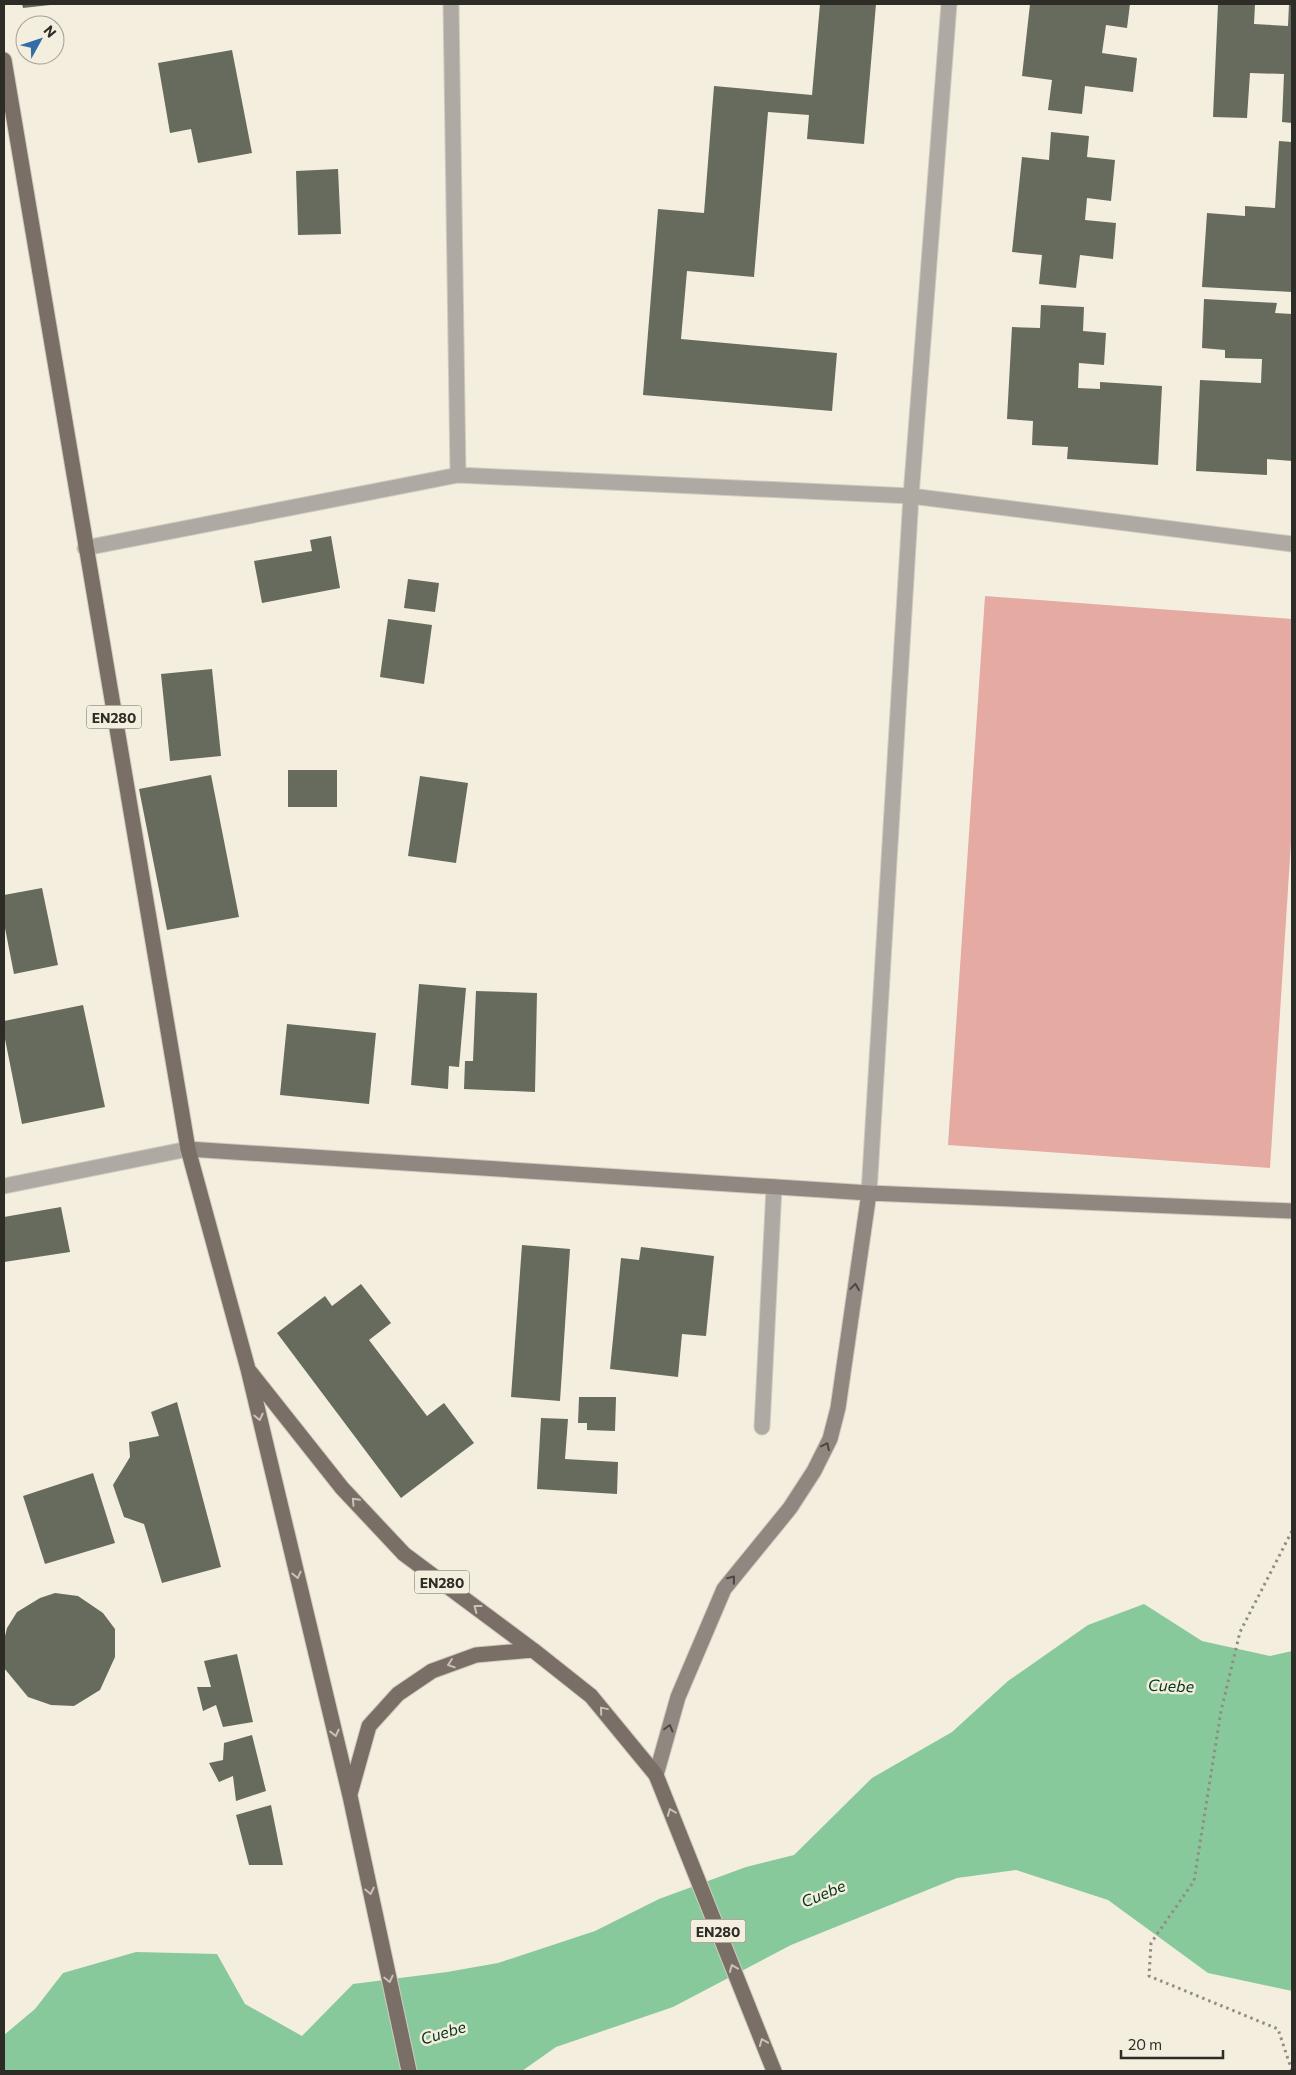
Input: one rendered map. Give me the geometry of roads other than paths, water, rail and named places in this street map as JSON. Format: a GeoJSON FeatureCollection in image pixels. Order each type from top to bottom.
{"type":"FeatureCollection","features":[{"type":"Feature","properties":{"kind":"main road","name":"EN280"},"geometry":{"type":"LineString","coordinates":[[4,60],[85,548],[188,1148],[248,1369],[350,1796],[409,2071]]}},
{"type":"Feature","properties":{"kind":"main road"},"geometry":{"type":"LineString","coordinates":[[188,1148],[869,1193],[1292,1211]]}},
{"type":"Feature","properties":{"kind":"main road"},"geometry":{"type":"LineString","coordinates":[[656,1775],[678,1696],[724,1589],[790,1508],[814,1471],[830,1439],[838,1408],[869,1193]]}},
{"type":"Feature","properties":{"kind":"main road","name":"EN280"},"geometry":{"type":"LineString","coordinates":[[248,1369],[342,1488],[404,1554],[533,1650],[591,1696],[656,1775],[774,2071]]}},
{"type":"Feature","properties":{"kind":"main road"},"geometry":{"type":"LineString","coordinates":[[350,1796],[369,1726],[398,1694],[432,1671],[476,1655],[533,1650]]}},
{"type":"Feature","properties":{"kind":"street"},"geometry":{"type":"LineString","coordinates":[[451,4],[458,475]]}},
{"type":"Feature","properties":{"kind":"street"},"geometry":{"type":"LineString","coordinates":[[869,1193],[911,496],[949,4]]}},
{"type":"Feature","properties":{"kind":"street"},"geometry":{"type":"LineString","coordinates":[[85,548],[458,475],[911,496],[1292,544]]}},
{"type":"Feature","properties":{"kind":"street"},"geometry":{"type":"LineString","coordinates":[[4,1186],[188,1148]]}},
{"type":"Feature","properties":{"kind":"street"},"geometry":{"type":"LineString","coordinates":[[762,1427],[774,1187]]}},
{"type":"Feature","properties":{"kind":"water","name":"Cuebe"},"geometry":{"type":"Polygon","coordinates":[[[1144,1604],[1202,1641],[1270,1656],[1292,1651],[1292,1991],[1208,1973],[1108,1900],[1016,1870],[957,1878],[791,1945],[673,2007],[556,2047],[522,2071],[4,2071],[4,2035],[35,2009],[63,1973],[136,1952],[217,1954],[245,2004],[302,2036],[353,1984],[447,1972],[498,1963],[595,1931],[659,1899],[746,1867],[794,1855],[872,1778],[952,1732],[1008,1681],[1088,1625],[1144,1604]]]}}]}
